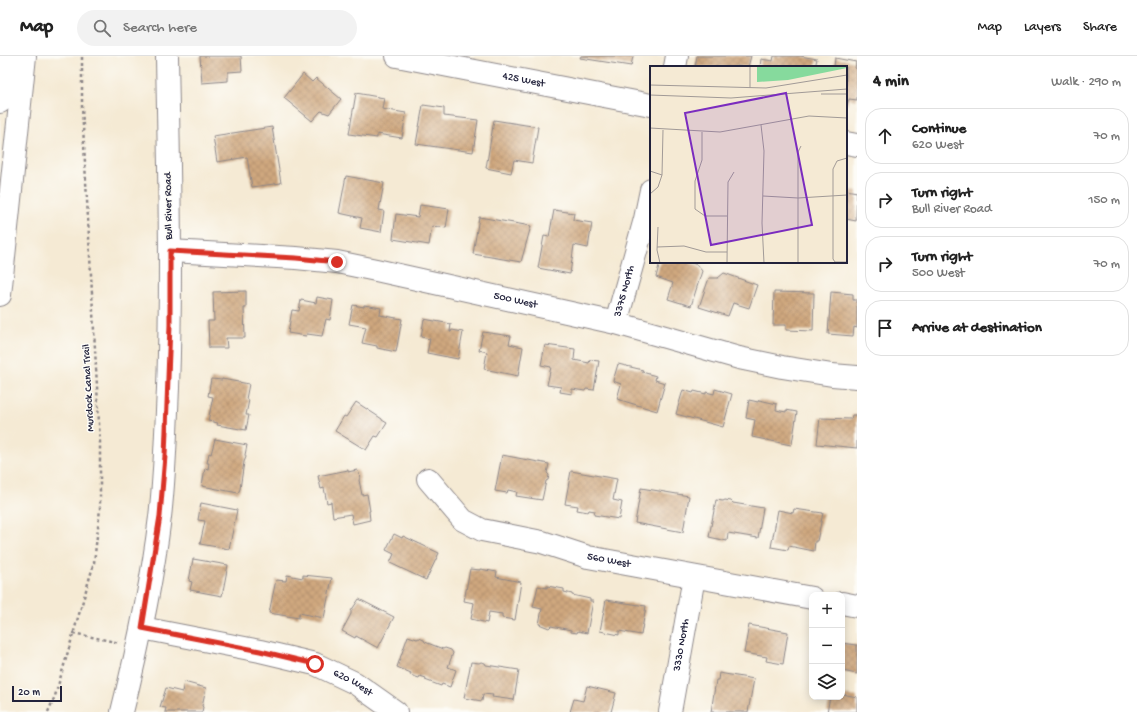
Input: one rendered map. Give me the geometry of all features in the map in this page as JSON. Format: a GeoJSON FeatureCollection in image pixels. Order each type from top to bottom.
{"type":"FeatureCollection","features":[{"type":"Feature","properties":{"kind":"street"},"geometry":{"type":"LineString","coordinates":[[0,102],[4,56]]}},
{"type":"Feature","properties":{"kind":"street"},"geometry":{"type":"LineString","coordinates":[[0,295],[25,56]]}},
{"type":"Feature","properties":{"kind":"street","name":"Bull River Road"},"geometry":{"type":"LineString","coordinates":[[122,712],[142,628],[160,516],[165,456],[170,325],[167,56]]}},
{"type":"Feature","properties":{"kind":"street","name":"425 West"},"geometry":{"type":"LineString","coordinates":[[397,56],[650,105]]}},
{"type":"Feature","properties":{"kind":"street"},"geometry":{"type":"LineString","coordinates":[[676,66],[677,56]]}},
{"type":"Feature","properties":{"kind":"street"},"geometry":{"type":"LineString","coordinates":[[847,143],[857,145]]}},
{"type":"Feature","properties":{"kind":"street","name":"3375 North"},"geometry":{"type":"LineString","coordinates":[[616,322],[650,195]]}},
{"type":"Feature","properties":{"kind":"street","name":"500 West"},"geometry":{"type":"LineString","coordinates":[[170,251],[296,258],[337,262],[616,322],[739,358],[782,367],[832,375],[857,377]]}},
{"type":"Feature","properties":{"kind":"street","name":"560 West"},"geometry":{"type":"LineString","coordinates":[[428,479],[463,520],[482,530],[542,542],[588,557],[809,597]]}},
{"type":"Feature","properties":{"kind":"street","name":"3330 North"},"geometry":{"type":"LineString","coordinates":[[670,712],[694,577]]}},
{"type":"Feature","properties":{"kind":"street"},"geometry":{"type":"LineString","coordinates":[[845,604],[857,606]]}},
{"type":"Feature","properties":{"kind":"street","name":"620 West"},"geometry":{"type":"LineString","coordinates":[[142,628],[260,651],[315,664],[355,683],[396,712]]}},
{"type":"Feature","properties":{"kind":"path","name":"Murdock Canal Trail"},"geometry":{"type":"LineString","coordinates":[[48,712],[55,696],[94,563],[100,508],[100,442],[82,107],[82,56]]}},
{"type":"Feature","properties":{"kind":"path"},"geometry":{"type":"LineString","coordinates":[[73,633],[121,643]]}},
{"type":"Feature","properties":{"kind":"building"},"geometry":{"type":"Polygon","coordinates":[[[200,56],[241,56],[242,71],[228,72],[228,81],[202,83],[200,56]]]}},
{"type":"Feature","properties":{"kind":"building"},"geometry":{"type":"Polygon","coordinates":[[[581,56],[633,56],[631,66],[580,58],[581,56]]]}},
{"type":"Feature","properties":{"kind":"building"},"geometry":{"type":"Polygon","coordinates":[[[697,56],[751,56],[748,66],[695,66],[697,56]]]}},
{"type":"Feature","properties":{"kind":"building"},"geometry":{"type":"Polygon","coordinates":[[[774,56],[800,56],[817,59],[815,66],[760,66],[761,59],[773,61],[774,56]]]}},
{"type":"Feature","properties":{"kind":"building"},"geometry":{"type":"Polygon","coordinates":[[[835,58],[856,62],[857,100],[849,99],[847,105],[847,66],[834,66],[835,58]]]}},
{"type":"Feature","properties":{"kind":"building"},"geometry":{"type":"Polygon","coordinates":[[[303,74],[312,82],[316,78],[341,99],[329,114],[321,111],[312,121],[284,98],[303,74]]]}},
{"type":"Feature","properties":{"kind":"building"},"geometry":{"type":"Polygon","coordinates":[[[356,93],[384,98],[382,109],[406,113],[402,138],[377,134],[377,138],[349,134],[356,93]]]}},
{"type":"Feature","properties":{"kind":"building"},"geometry":{"type":"Polygon","coordinates":[[[423,105],[444,108],[444,116],[478,120],[473,152],[416,144],[423,105]]]}},
{"type":"Feature","properties":{"kind":"building"},"geometry":{"type":"Polygon","coordinates":[[[494,120],[538,127],[532,163],[514,160],[511,173],[486,168],[494,120]]]}},
{"type":"Feature","properties":{"kind":"building"},"geometry":{"type":"Polygon","coordinates":[[[272,127],[281,183],[252,187],[247,157],[217,162],[213,136],[272,127]]]}},
{"type":"Feature","properties":{"kind":"building"},"geometry":{"type":"Polygon","coordinates":[[[346,176],[384,183],[379,210],[384,211],[381,232],[360,228],[362,218],[339,213],[346,176]]]}},
{"type":"Feature","properties":{"kind":"building"},"geometry":{"type":"Polygon","coordinates":[[[847,190],[857,192],[856,221],[847,219],[847,190]]]}},
{"type":"Feature","properties":{"kind":"building"},"geometry":{"type":"Polygon","coordinates":[[[420,205],[449,209],[446,228],[432,226],[429,245],[393,239],[396,214],[418,217],[420,205]]]}},
{"type":"Feature","properties":{"kind":"building"},"geometry":{"type":"Polygon","coordinates":[[[554,210],[574,213],[573,220],[592,223],[588,248],[574,245],[570,274],[538,268],[544,236],[549,237],[554,210]]]}},
{"type":"Feature","properties":{"kind":"building"},"geometry":{"type":"Polygon","coordinates":[[[479,217],[531,226],[521,262],[473,254],[479,217]]]}},
{"type":"Feature","properties":{"kind":"building"},"geometry":{"type":"Polygon","coordinates":[[[660,263],[692,263],[697,265],[702,271],[691,306],[668,299],[673,283],[656,277],[660,263]]]}},
{"type":"Feature","properties":{"kind":"building"},"geometry":{"type":"Polygon","coordinates":[[[724,273],[757,285],[749,308],[733,303],[728,316],[699,307],[709,278],[718,278],[724,273]]]}},
{"type":"Feature","properties":{"kind":"building"},"geometry":{"type":"Polygon","coordinates":[[[246,291],[246,308],[244,308],[245,338],[226,338],[227,348],[209,348],[208,321],[214,321],[213,292],[246,291]]]}},
{"type":"Feature","properties":{"kind":"building"},"geometry":{"type":"Polygon","coordinates":[[[774,292],[814,293],[813,331],[786,330],[786,325],[773,325],[774,292]]]}},
{"type":"Feature","properties":{"kind":"building"},"geometry":{"type":"Polygon","coordinates":[[[831,292],[853,294],[853,300],[857,300],[857,328],[854,327],[853,336],[828,334],[831,292]]]}},
{"type":"Feature","properties":{"kind":"building"},"geometry":{"type":"Polygon","coordinates":[[[317,297],[333,300],[330,320],[326,319],[322,336],[307,334],[306,336],[288,333],[292,310],[299,311],[301,300],[316,303],[317,297]]]}},
{"type":"Feature","properties":{"kind":"building"},"geometry":{"type":"Polygon","coordinates":[[[353,305],[381,308],[380,315],[402,319],[396,352],[362,343],[366,327],[349,324],[353,305]]]}},
{"type":"Feature","properties":{"kind":"building"},"geometry":{"type":"Polygon","coordinates":[[[424,319],[451,324],[450,332],[452,330],[463,332],[458,359],[427,353],[430,339],[421,337],[424,319]]]}},
{"type":"Feature","properties":{"kind":"building"},"geometry":{"type":"Polygon","coordinates":[[[483,332],[511,336],[509,344],[523,347],[518,376],[484,369],[487,352],[479,350],[483,332]]]}},
{"type":"Feature","properties":{"kind":"building"},"geometry":{"type":"Polygon","coordinates":[[[545,345],[575,349],[574,360],[589,363],[590,360],[599,361],[594,390],[586,389],[585,391],[572,389],[572,394],[560,392],[561,387],[547,385],[551,367],[541,365],[545,345]]]}},
{"type":"Feature","properties":{"kind":"building"},"geometry":{"type":"Polygon","coordinates":[[[618,364],[643,370],[642,372],[656,376],[655,380],[665,383],[657,411],[617,399],[621,384],[613,381],[618,364]]]}},
{"type":"Feature","properties":{"kind":"building"},"geometry":{"type":"Polygon","coordinates":[[[211,379],[222,379],[249,384],[246,399],[249,400],[246,415],[249,415],[246,430],[217,425],[218,423],[208,421],[213,397],[208,396],[211,379]]]}},
{"type":"Feature","properties":{"kind":"building"},"geometry":{"type":"Polygon","coordinates":[[[715,389],[732,394],[723,427],[676,414],[683,390],[693,393],[694,391],[714,394],[715,389]]]}},
{"type":"Feature","properties":{"kind":"building"},"geometry":{"type":"Polygon","coordinates":[[[749,400],[758,402],[759,400],[777,404],[776,410],[797,412],[791,445],[752,437],[755,420],[746,418],[749,400]]]}},
{"type":"Feature","properties":{"kind":"building"},"geometry":{"type":"Polygon","coordinates":[[[356,402],[387,423],[378,437],[375,436],[366,450],[335,431],[344,416],[346,417],[356,402]]]}},
{"type":"Feature","properties":{"kind":"building"},"geometry":{"type":"Polygon","coordinates":[[[852,415],[857,415],[857,448],[817,444],[820,418],[851,419],[852,415]]]}},
{"type":"Feature","properties":{"kind":"building"},"geometry":{"type":"Polygon","coordinates":[[[215,439],[247,445],[240,489],[238,493],[202,486],[205,468],[208,469],[209,463],[207,463],[209,453],[211,454],[215,439]]]}},
{"type":"Feature","properties":{"kind":"building"},"geometry":{"type":"Polygon","coordinates":[[[502,455],[549,464],[547,473],[549,475],[548,480],[546,481],[542,500],[516,496],[517,492],[508,490],[507,493],[495,491],[502,455]]]}},
{"type":"Feature","properties":{"kind":"building"},"geometry":{"type":"Polygon","coordinates":[[[348,470],[348,472],[357,470],[359,473],[362,495],[367,494],[370,520],[353,524],[351,514],[333,517],[331,502],[327,503],[324,488],[321,489],[318,476],[348,470]]]}},
{"type":"Feature","properties":{"kind":"building"},"geometry":{"type":"Polygon","coordinates":[[[571,471],[617,479],[613,500],[622,502],[619,519],[594,515],[595,511],[589,510],[588,512],[577,510],[578,506],[565,504],[571,471]]]}},
{"type":"Feature","properties":{"kind":"building"},"geometry":{"type":"Polygon","coordinates":[[[641,488],[689,496],[683,532],[635,523],[641,488]]]}},
{"type":"Feature","properties":{"kind":"building"},"geometry":{"type":"Polygon","coordinates":[[[716,500],[731,501],[733,503],[763,508],[758,538],[728,533],[727,541],[709,537],[716,500]]]}},
{"type":"Feature","properties":{"kind":"building"},"geometry":{"type":"Polygon","coordinates":[[[201,503],[237,510],[229,549],[200,544],[205,521],[198,520],[201,503]]]}},
{"type":"Feature","properties":{"kind":"building"},"geometry":{"type":"Polygon","coordinates":[[[794,509],[823,513],[817,541],[815,541],[814,551],[789,546],[788,550],[771,547],[778,510],[793,513],[794,509]]]}},
{"type":"Feature","properties":{"kind":"building"},"geometry":{"type":"Polygon","coordinates":[[[394,534],[402,538],[403,536],[439,553],[426,580],[390,563],[394,554],[386,550],[394,534]]]}},
{"type":"Feature","properties":{"kind":"building"},"geometry":{"type":"Polygon","coordinates":[[[193,559],[228,565],[222,596],[190,590],[192,582],[189,581],[193,559]]]}},
{"type":"Feature","properties":{"kind":"building"},"geometry":{"type":"Polygon","coordinates":[[[470,569],[497,572],[496,577],[521,582],[515,620],[502,618],[502,614],[489,612],[487,623],[471,619],[474,603],[464,601],[470,569]]]}},
{"type":"Feature","properties":{"kind":"building"},"geometry":{"type":"Polygon","coordinates":[[[287,575],[303,578],[303,575],[332,578],[324,618],[299,613],[299,618],[269,613],[276,580],[286,581],[287,575]]]}},
{"type":"Feature","properties":{"kind":"building"},"geometry":{"type":"Polygon","coordinates":[[[538,586],[564,589],[564,592],[593,601],[587,633],[578,631],[577,633],[571,632],[571,630],[551,626],[549,628],[539,624],[542,609],[533,607],[538,586]]]}},
{"type":"Feature","properties":{"kind":"building"},"geometry":{"type":"Polygon","coordinates":[[[359,599],[394,617],[378,648],[356,636],[355,638],[342,631],[351,614],[351,611],[359,599]]]}},
{"type":"Feature","properties":{"kind":"building"},"geometry":{"type":"Polygon","coordinates":[[[606,600],[646,606],[641,635],[619,631],[619,635],[600,631],[606,600]]]}},
{"type":"Feature","properties":{"kind":"building"},"geometry":{"type":"Polygon","coordinates":[[[749,625],[788,632],[783,664],[766,661],[767,657],[744,653],[749,625]]]}},
{"type":"Feature","properties":{"kind":"building"},"geometry":{"type":"Polygon","coordinates":[[[408,636],[417,639],[419,638],[443,649],[445,648],[451,650],[453,653],[448,667],[456,670],[450,687],[442,684],[441,686],[425,680],[426,678],[420,676],[419,678],[410,675],[411,673],[397,667],[408,636]]]}},
{"type":"Feature","properties":{"kind":"building"},"geometry":{"type":"Polygon","coordinates":[[[845,643],[857,645],[857,674],[845,672],[845,643]]]}},
{"type":"Feature","properties":{"kind":"building"},"geometry":{"type":"Polygon","coordinates":[[[471,662],[481,662],[485,663],[486,665],[519,670],[514,700],[492,697],[493,695],[483,694],[482,701],[464,698],[471,662]]]}},
{"type":"Feature","properties":{"kind":"building"},"geometry":{"type":"Polygon","coordinates":[[[719,673],[754,679],[748,712],[711,712],[716,680],[718,680],[719,673]]]}},
{"type":"Feature","properties":{"kind":"building"},"geometry":{"type":"Polygon","coordinates":[[[184,682],[206,688],[202,712],[165,712],[166,708],[160,707],[166,688],[182,692],[184,682]]]}},
{"type":"Feature","properties":{"kind":"building"},"geometry":{"type":"Polygon","coordinates":[[[587,686],[616,693],[611,712],[570,712],[574,699],[583,701],[587,686]]]}},
{"type":"Feature","properties":{"kind":"building"},"geometry":{"type":"Polygon","coordinates":[[[845,695],[857,697],[857,712],[827,712],[829,700],[845,700],[845,695]]]}},
{"type":"Feature","properties":{"kind":"route"},"geometry":{"type":"LineString","coordinates":[[315,664],[260,651],[142,628],[160,516],[165,456],[170,325],[170,251],[296,258],[337,262]]}}]}
